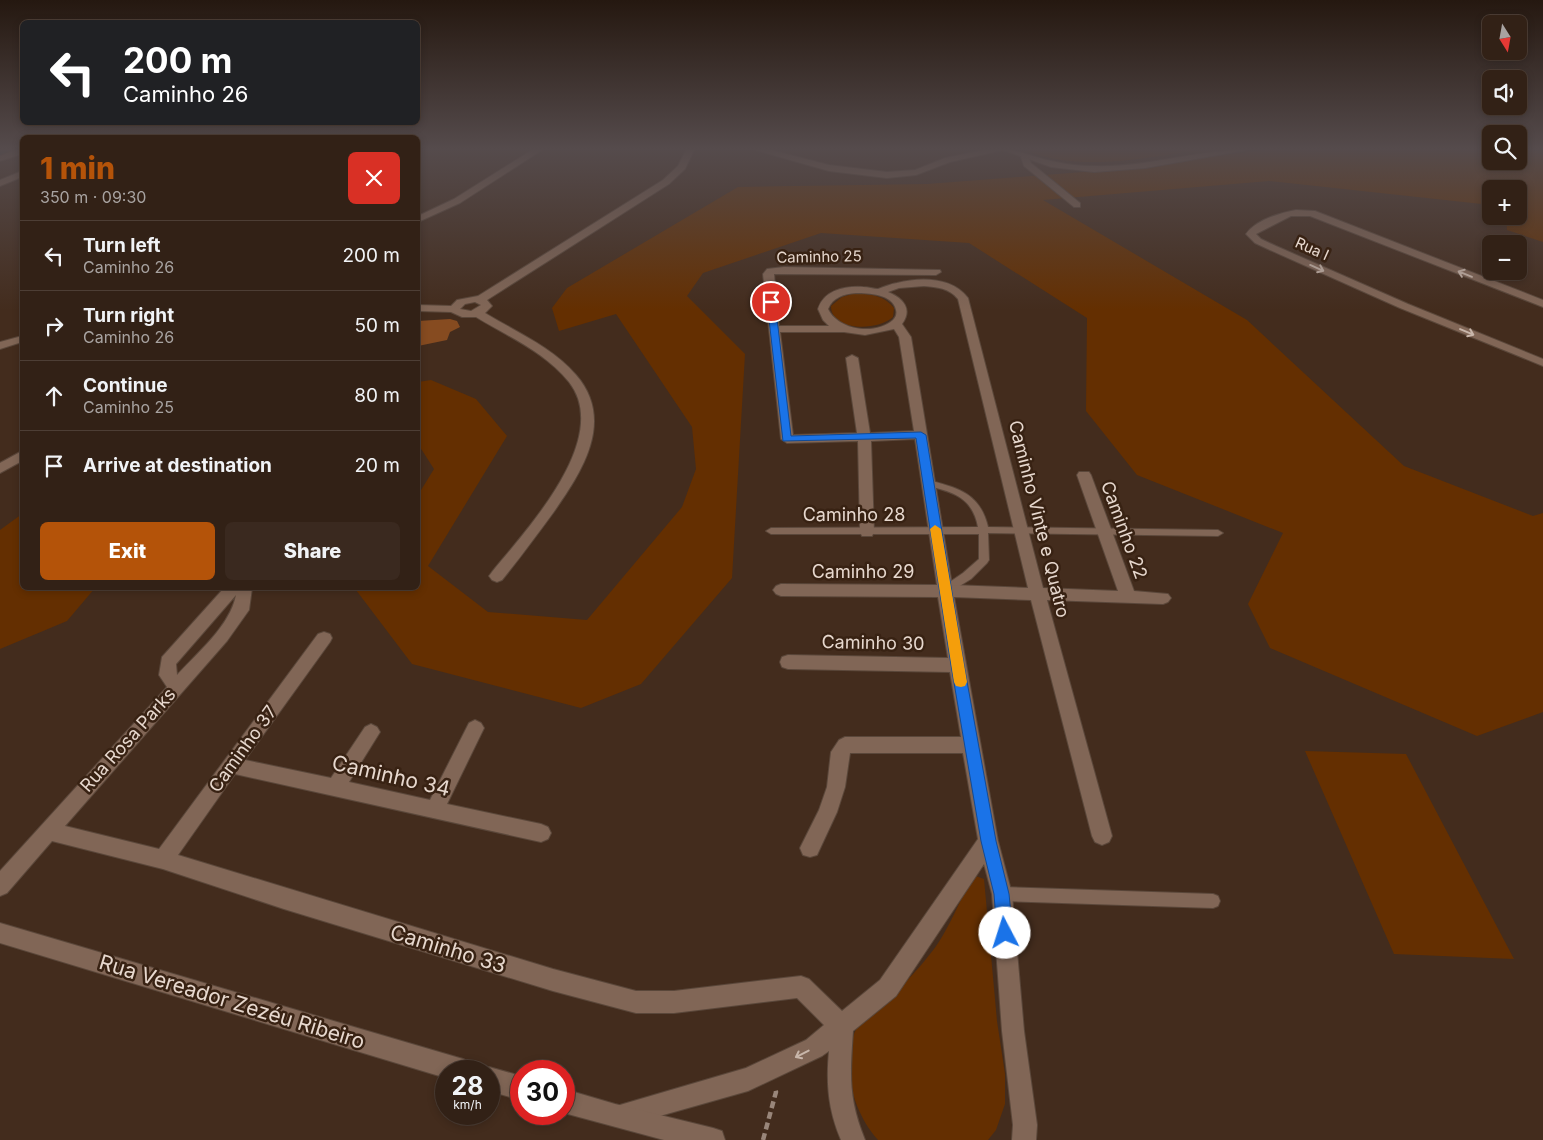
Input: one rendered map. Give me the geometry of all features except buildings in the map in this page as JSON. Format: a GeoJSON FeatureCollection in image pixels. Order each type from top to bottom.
{"type":"FeatureCollection","features":[{"type":"Feature","properties":{"kind":"street"},"geometry":{"type":"LineString","coordinates":[[420,217],[452,203]]}},
{"type":"Feature","properties":{"kind":"street"},"geometry":{"type":"LineString","coordinates":[[454,309],[461,302],[481,299],[632,203]]}},
{"type":"Feature","properties":{"kind":"street","name":"Rua I"},"geometry":{"type":"LineString","coordinates":[[1543,304],[1312,213],[1290,213],[1252,231],[1251,234],[1258,241],[1404,306],[1543,363]]}},
{"type":"Feature","properties":{"kind":"street","name":"Caminho 25"},"geometry":{"type":"LineString","coordinates":[[774,330],[768,279],[768,274],[771,271],[936,272]]}},
{"type":"Feature","properties":{"kind":"street","name":"Caminho Vinte e Quatro"},"geometry":{"type":"LineString","coordinates":[[879,292],[896,286],[944,285],[960,292],[963,298],[1020,530],[1102,836]]}},
{"type":"Feature","properties":{"kind":"street"},"geometry":{"type":"LineString","coordinates":[[843,329],[826,318],[823,309],[826,301],[835,295],[848,291],[864,290],[879,292],[898,302],[902,310],[902,316],[896,323],[878,330],[774,330],[786,439],[921,435]]}},
{"type":"Feature","properties":{"kind":"street"},"geometry":{"type":"LineString","coordinates":[[478,313],[486,306],[481,299]]}},
{"type":"Feature","properties":{"kind":"street"},"geometry":{"type":"LineString","coordinates":[[420,308],[454,309],[462,314],[478,313],[559,365],[573,379],[583,398],[588,418],[585,445],[574,471],[525,542],[497,576]]}},
{"type":"Feature","properties":{"kind":"street"},"geometry":{"type":"LineString","coordinates":[[896,323],[905,337],[957,665],[988,841],[1002,894],[1013,1031],[1025,1125],[1024,1140]]}},
{"type":"Feature","properties":{"kind":"street"},"geometry":{"type":"LineString","coordinates":[[0,346],[20,340]]}},
{"type":"Feature","properties":{"kind":"street"},"geometry":{"type":"LineString","coordinates":[[852,358],[864,436],[867,532]]}},
{"type":"Feature","properties":{"kind":"street"},"geometry":{"type":"LineString","coordinates":[[0,468],[20,456]]}},
{"type":"Feature","properties":{"kind":"street","name":"Caminho 22"},"geometry":{"type":"LineString","coordinates":[[1084,475],[1128,597]]}},
{"type":"Feature","properties":{"kind":"street"},"geometry":{"type":"LineString","coordinates":[[176,686],[167,675],[168,662],[231,590]]}},
{"type":"Feature","properties":{"kind":"street","name":"Rua Rosa Parks"},"geometry":{"type":"LineString","coordinates":[[0,886],[236,618],[244,603],[245,590]]}},
{"type":"Feature","properties":{"kind":"street","name":"Caminho 29"},"geometry":{"type":"LineString","coordinates":[[780,590],[946,591],[1163,598]]}},
{"type":"Feature","properties":{"kind":"street","name":"Caminho 37"},"geometry":{"type":"LineString","coordinates":[[163,860],[324,638]]}},
{"type":"Feature","properties":{"kind":"street","name":"Caminho 30"},"geometry":{"type":"LineString","coordinates":[[788,662],[957,665]]}},
{"type":"Feature","properties":{"kind":"street"},"geometry":{"type":"LineString","coordinates":[[435,809],[475,728]]}},
{"type":"Feature","properties":{"kind":"street"},"geometry":{"type":"LineString","coordinates":[[336,786],[371,732]]}},
{"type":"Feature","properties":{"kind":"street"},"geometry":{"type":"LineString","coordinates":[[810,848],[828,812],[836,787],[840,752],[845,745],[972,745]]}},
{"type":"Feature","properties":{"kind":"street","name":"Caminho 34"},"geometry":{"type":"LineString","coordinates":[[231,765],[336,786],[541,833]]}},
{"type":"Feature","properties":{"kind":"street","name":"Caminho 33"},"geometry":{"type":"LineString","coordinates":[[47,831],[163,860],[284,899],[544,977],[636,1002],[674,1002],[801,987],[842,1027]]}},
{"type":"Feature","properties":{"kind":"street"},"geometry":{"type":"LineString","coordinates":[[615,1116],[716,1089],[772,1069],[814,1048],[888,988],[988,841]]}},
{"type":"Feature","properties":{"kind":"street","name":"Rua Vereador Zezéu Ribeiro"},"geometry":{"type":"LineString","coordinates":[[0,933],[435,1063]]}},
{"type":"Feature","properties":{"kind":"street"},"geometry":{"type":"LineString","coordinates":[[842,1027],[837,1087],[844,1122],[853,1140]]}},
{"type":"Feature","properties":{"kind":"street"},"geometry":{"type":"LineString","coordinates":[[575,1104],[713,1140]]}},
{"type":"Feature","properties":{"kind":"lane"},"geometry":{"type":"LineString","coordinates":[[928,483],[960,492],[975,503],[984,530],[984,560],[967,576],[946,591]]}},
{"type":"Feature","properties":{"kind":"lane","name":"Caminho 28"},"geometry":{"type":"LineString","coordinates":[[771,531],[936,532],[1020,530],[1218,534]]}},
{"type":"Feature","properties":{"kind":"lane"},"geometry":{"type":"LineString","coordinates":[[1002,894],[1213,901]]}},
{"type":"Feature","properties":{"kind":"path"},"geometry":{"type":"LineString","coordinates":[[763,1140],[776,1092],[772,1069]]}},
{"type":"Feature","properties":{"kind":"shaded area"},"geometry":{"type":"Polygon","coordinates":[[[711,203],[1048,203],[1247,320],[1404,466],[1533,516],[1543,513],[1543,712],[1477,736],[1270,648],[1248,604],[1283,533],[1137,475],[1086,411],[1087,318],[969,243],[821,233],[703,273],[687,296],[745,354],[732,578],[641,684],[581,708],[412,664],[356,590],[420,590],[420,492],[434,469],[420,447],[420,382],[431,380],[476,399],[507,436],[428,566],[488,612],[587,620],[682,507],[696,469],[692,427],[616,314],[559,331],[552,308],[567,288],[711,203]]]}},
{"type":"Feature","properties":{"kind":"shaded area"},"geometry":{"type":"Polygon","coordinates":[[[1527,203],[1543,203],[1543,242],[1527,237],[1527,235],[1507,230],[1507,225],[1527,225],[1527,203]]]}},
{"type":"Feature","properties":{"kind":"shaded area"},"geometry":{"type":"Polygon","coordinates":[[[852,294],[870,295],[885,300],[894,308],[893,317],[886,322],[867,327],[856,327],[839,321],[833,315],[831,306],[842,297],[852,294]]]}},
{"type":"Feature","properties":{"kind":"shaded area"},"geometry":{"type":"Polygon","coordinates":[[[450,319],[457,321],[460,327],[450,332],[447,340],[420,346],[420,321],[450,319]]]}},
{"type":"Feature","properties":{"kind":"shaded area"},"geometry":{"type":"Polygon","coordinates":[[[20,515],[20,590],[93,590],[67,621],[0,649],[0,530],[20,515]]]}},
{"type":"Feature","properties":{"kind":"shaded area"},"geometry":{"type":"Polygon","coordinates":[[[1305,751],[1406,754],[1514,959],[1394,954],[1305,751]]]}},
{"type":"Feature","properties":{"kind":"shaded area"},"geometry":{"type":"Polygon","coordinates":[[[973,875],[984,879],[997,1021],[1005,1074],[1005,1104],[996,1130],[988,1140],[878,1140],[859,1110],[853,1093],[849,1075],[852,1039],[859,1023],[871,1009],[902,986],[934,949],[950,923],[973,875]]]}},
{"type":"Feature","properties":{"kind":"slow traffic"},"geometry":{"type":"LineString","coordinates":[[935,529],[961,682]]}},
{"type":"Feature","properties":{"kind":"route"},"geometry":{"type":"LineString","coordinates":[[771,302],[786,439],[921,435],[957,665],[988,841],[1002,894],[1005,933]]}}]}
